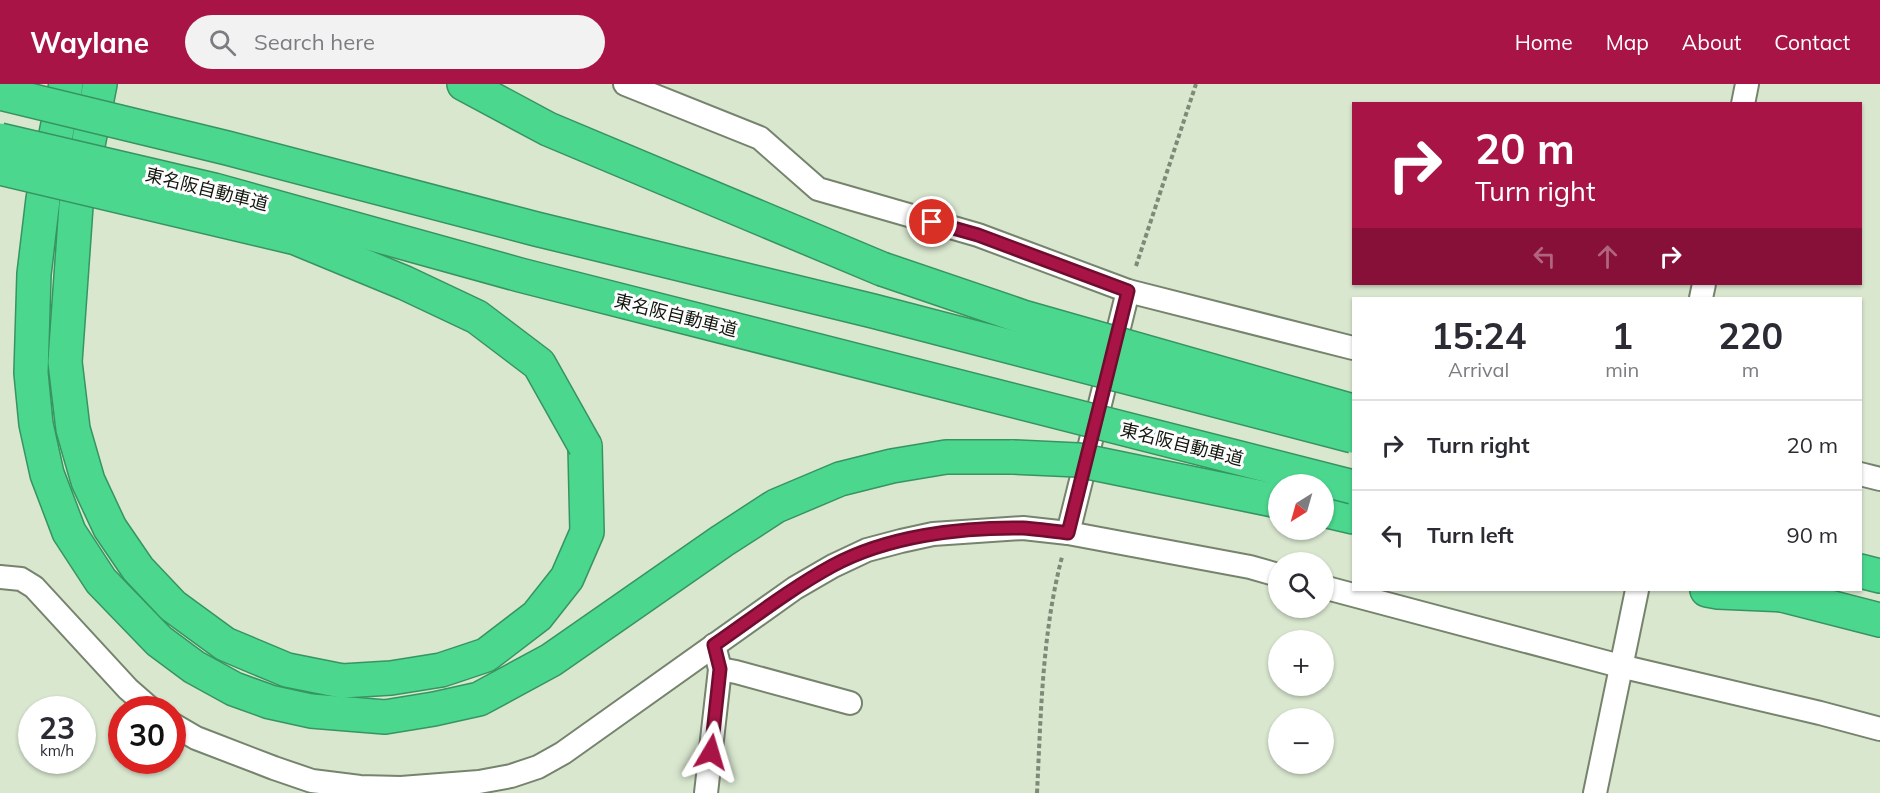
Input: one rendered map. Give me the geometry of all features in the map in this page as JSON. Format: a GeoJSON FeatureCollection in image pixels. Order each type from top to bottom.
{"type":"FeatureCollection","features":[{"type":"Feature","properties":{"kind":"highway"},"geometry":{"type":"LineString","coordinates":[[66,84],[43,199],[34,274],[31,373],[36,424],[48,474],[69,532],[101,581],[159,641],[194,668],[234,689],[270,702],[311,711],[385,717],[479,699],[552,660],[776,506],[840,480],[892,466],[946,457],[1078,460],[1268,499]]}},
{"type":"Feature","properties":{"kind":"highway"},"geometry":{"type":"LineString","coordinates":[[0,168],[296,238],[405,283],[477,317],[539,364],[585,446],[587,532],[567,578],[537,616],[486,655],[441,670],[391,678],[342,681],[287,670],[225,644],[172,606],[138,569],[110,528],[88,482],[73,429],[65,362],[76,206],[100,84]]}},
{"type":"Feature","properties":{"kind":"highway"},"geometry":{"type":"LineString","coordinates":[[464,84],[548,129],[882,269],[1023,317],[1352,411]]}},
{"type":"Feature","properties":{"kind":"highway"},"geometry":{"type":"LineString","coordinates":[[0,93],[227,148],[536,229],[873,311],[1352,436]]}},
{"type":"Feature","properties":{"kind":"highway","name":"東名阪自動車道"},"geometry":{"type":"LineString","coordinates":[[0,140],[214,189],[520,275],[1352,487]]}},
{"type":"Feature","properties":{"kind":"highway"},"geometry":{"type":"LineString","coordinates":[[1334,513],[1352,517]]}},
{"type":"Feature","properties":{"kind":"highway"},"geometry":{"type":"LineString","coordinates":[[1862,572],[1880,576]]}},
{"type":"Feature","properties":{"kind":"highway"},"geometry":{"type":"LineString","coordinates":[[1712,591],[1775,592],[1880,620]]}},
{"type":"Feature","properties":{"kind":"street"},"geometry":{"type":"LineString","coordinates":[[625,84],[760,138],[818,189],[978,235],[1128,291],[1352,348]]}},
{"type":"Feature","properties":{"kind":"street"},"geometry":{"type":"LineString","coordinates":[[1743,102],[1747,84]]}},
{"type":"Feature","properties":{"kind":"street"},"geometry":{"type":"LineString","coordinates":[[1068,533],[1128,291]]}},
{"type":"Feature","properties":{"kind":"street"},"geometry":{"type":"LineString","coordinates":[[1862,474],[1880,479]]}},
{"type":"Feature","properties":{"kind":"street"},"geometry":{"type":"LineString","coordinates":[[186,732],[242,757],[312,781],[360,787],[401,788],[479,782],[538,767],[563,753],[795,588],[867,550],[933,534],[1023,528],[1068,533],[1268,572]]}},
{"type":"Feature","properties":{"kind":"street"},"geometry":{"type":"LineString","coordinates":[[0,578],[21,579],[34,587],[136,696]]}},
{"type":"Feature","properties":{"kind":"street"},"geometry":{"type":"LineString","coordinates":[[1334,590],[1620,666],[1880,729]]}},
{"type":"Feature","properties":{"kind":"street"},"geometry":{"type":"LineString","coordinates":[[1595,793],[1637,591]]}},
{"type":"Feature","properties":{"kind":"street"},"geometry":{"type":"LineString","coordinates":[[706,793],[720,669],[714,645]]}},
{"type":"Feature","properties":{"kind":"street"},"geometry":{"type":"LineString","coordinates":[[720,669],[849,704]]}},
{"type":"Feature","properties":{"kind":"path"},"geometry":{"type":"LineString","coordinates":[[1128,291],[1196,84]]}},
{"type":"Feature","properties":{"kind":"path"},"geometry":{"type":"LineString","coordinates":[[1037,793],[1044,671],[1057,577],[1068,533]]}},
{"type":"Feature","properties":{"kind":"route"},"geometry":{"type":"LineString","coordinates":[[711,752],[720,669],[714,645],[795,588],[867,550],[933,534],[1023,528],[1068,533],[1128,291],[978,235],[932,222]]}}]}
